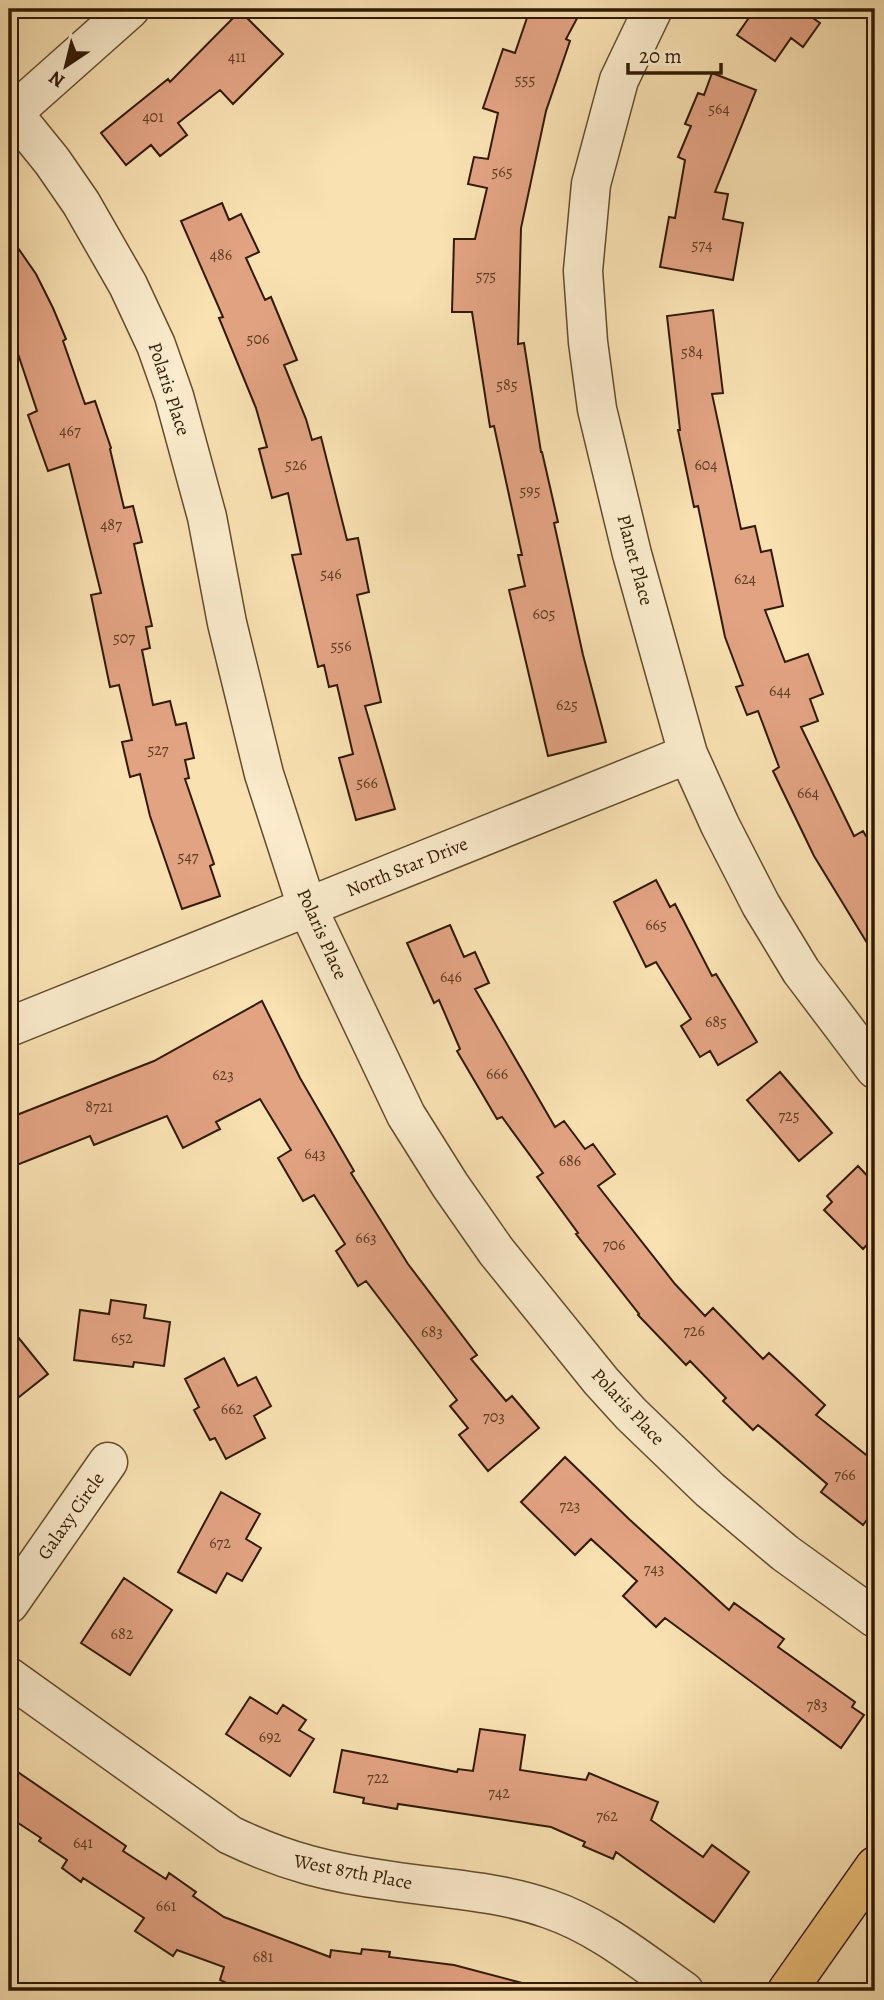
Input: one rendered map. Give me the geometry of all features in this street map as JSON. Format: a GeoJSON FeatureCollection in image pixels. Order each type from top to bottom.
{"type":"FeatureCollection","features":[{"type":"Feature","properties":{"kind":"main road"},"geometry":{"type":"LineString","coordinates":[[787,1991],[875,1866]]}},
{"type":"Feature","properties":{"kind":"street"},"geometry":{"type":"LineString","coordinates":[[11,111],[131,9]]}},
{"type":"Feature","properties":{"kind":"street","name":"Planet Place"},"geometry":{"type":"LineString","coordinates":[[653,9],[619,80],[591,184],[583,271],[588,342],[597,409],[632,554],[688,754],[761,905],[801,971],[875,1069]]}},
{"type":"Feature","properties":{"kind":"street","name":"Polaris Place"},"geometry":{"type":"LineString","coordinates":[[11,111],[52,161],[81,204],[128,285],[156,345],[174,396],[207,517],[227,623],[264,774],[307,907],[406,1115],[496,1251],[631,1414],[710,1490],[766,1538],[875,1618]]}},
{"type":"Feature","properties":{"kind":"street","name":"North Star Drive"},"geometry":{"type":"LineString","coordinates":[[9,1027],[688,754]]}},
{"type":"Feature","properties":{"kind":"street","name":"Galaxy Circle"},"geometry":{"type":"LineString","coordinates":[[9,1604],[108,1462]]}},
{"type":"Feature","properties":{"kind":"street","name":"West 87th Place"},"geometry":{"type":"LineString","coordinates":[[9,1677],[230,1835],[269,1854],[339,1873],[492,1893],[547,1908],[580,1921],[684,1991]]}},
{"type":"Feature","properties":{"kind":"building"},"geometry":{"type":"Polygon","coordinates":[[[530,9],[582,9],[566,39],[570,41],[546,111],[521,228],[518,344],[524,343],[541,452],[558,522],[554,523],[583,655],[606,742],[548,756],[509,590],[525,586],[518,555],[522,555],[494,426],[490,427],[472,312],[452,312],[454,239],[475,239],[487,188],[468,184],[474,157],[488,159],[498,113],[483,108],[503,49],[515,53],[530,9]]]}},
{"type":"Feature","properties":{"kind":"building"},"geometry":{"type":"Polygon","coordinates":[[[755,9],[800,9],[820,23],[803,47],[791,38],[775,61],[737,35],[755,9]]]}},
{"type":"Feature","properties":{"kind":"building"},"geometry":{"type":"Polygon","coordinates":[[[240,11],[283,54],[233,104],[220,90],[178,123],[187,135],[160,156],[151,145],[126,165],[101,133],[168,79],[170,82],[240,11]]]}},
{"type":"Feature","properties":{"kind":"building"},"geometry":{"type":"Polygon","coordinates":[[[712,73],[756,90],[715,192],[728,194],[723,219],[743,223],[733,280],[660,267],[669,217],[675,218],[685,160],[678,157],[691,126],[685,124],[698,93],[704,95],[712,73]]]}},
{"type":"Feature","properties":{"kind":"building"},"geometry":{"type":"Polygon","coordinates":[[[222,203],[229,220],[241,214],[259,252],[246,258],[265,300],[271,297],[297,360],[284,365],[312,440],[321,437],[347,540],[358,538],[369,592],[357,595],[381,702],[365,706],[395,809],[356,820],[339,758],[353,754],[337,685],[329,687],[324,665],[318,667],[292,555],[301,554],[288,493],[272,498],[259,449],[267,447],[256,408],[219,318],[223,317],[181,221],[222,203]]]}},
{"type":"Feature","properties":{"kind":"building"},"geometry":{"type":"Polygon","coordinates":[[[9,235],[36,274],[53,308],[66,339],[63,341],[85,404],[95,401],[111,448],[124,508],[133,506],[142,542],[134,544],[152,626],[146,627],[150,648],[142,650],[153,705],[170,701],[176,725],[186,723],[194,758],[185,760],[189,778],[185,779],[214,864],[210,866],[220,896],[182,909],[150,816],[140,774],[130,777],[122,742],[132,740],[119,685],[110,687],[91,595],[101,593],[69,464],[48,471],[28,415],[37,411],[17,351],[9,355],[9,235]]]}},
{"type":"Feature","properties":{"kind":"building"},"geometry":{"type":"Polygon","coordinates":[[[713,310],[723,393],[712,394],[741,529],[755,526],[761,552],[771,550],[783,606],[765,610],[785,662],[808,654],[823,694],[810,699],[818,721],[801,727],[854,836],[863,831],[875,851],[875,956],[814,856],[773,771],[779,767],[758,711],[747,715],[736,687],[743,685],[725,637],[698,506],[694,507],[678,430],[667,316],[713,310]]]}},
{"type":"Feature","properties":{"kind":"building"},"geometry":{"type":"Polygon","coordinates":[[[656,880],[670,907],[675,904],[712,976],[716,974],[757,1042],[718,1065],[710,1051],[700,1057],[681,1026],[691,1019],[656,962],[646,967],[614,902],[656,880]]]}},
{"type":"Feature","properties":{"kind":"building"},"geometry":{"type":"Polygon","coordinates":[[[450,925],[464,957],[475,952],[489,983],[475,989],[555,1127],[564,1121],[585,1149],[593,1144],[615,1174],[598,1186],[675,1284],[705,1316],[713,1308],[763,1359],[769,1353],[825,1405],[816,1415],[875,1462],[875,1509],[863,1525],[821,1492],[827,1484],[758,1425],[753,1430],[723,1401],[726,1398],[690,1361],[686,1365],[638,1315],[576,1234],[578,1233],[537,1177],[543,1173],[502,1117],[497,1119],[457,1051],[460,1049],[439,1000],[434,1003],[407,943],[450,925]]]}},
{"type":"Feature","properties":{"kind":"building"},"geometry":{"type":"Polygon","coordinates":[[[262,1001],[300,1078],[354,1171],[351,1173],[408,1264],[477,1355],[471,1359],[506,1401],[512,1396],[539,1428],[488,1471],[459,1435],[468,1428],[450,1406],[457,1400],[366,1281],[358,1286],[336,1251],[345,1244],[314,1195],[303,1201],[278,1158],[291,1150],[260,1099],[216,1122],[220,1129],[183,1148],[167,1116],[94,1145],[90,1136],[9,1168],[9,1118],[154,1061],[262,1001]]]}},
{"type":"Feature","properties":{"kind":"building"},"geometry":{"type":"Polygon","coordinates":[[[780,1072],[832,1133],[799,1161],[747,1100],[780,1072]]]}},
{"type":"Feature","properties":{"kind":"building"},"geometry":{"type":"Polygon","coordinates":[[[858,1166],[875,1184],[875,1236],[863,1249],[824,1210],[832,1202],[827,1196],[858,1166]]]}},
{"type":"Feature","properties":{"kind":"building"},"geometry":{"type":"Polygon","coordinates":[[[111,1300],[146,1305],[144,1318],[170,1322],[164,1366],[134,1362],[133,1367],[74,1360],[80,1310],[109,1314],[111,1300]]]}},
{"type":"Feature","properties":{"kind":"building"},"geometry":{"type":"Polygon","coordinates":[[[9,1326],[48,1374],[9,1405],[9,1326]]]}},
{"type":"Feature","properties":{"kind":"building"},"geometry":{"type":"Polygon","coordinates":[[[224,1358],[238,1386],[256,1377],[271,1406],[254,1416],[265,1438],[226,1459],[215,1438],[210,1440],[194,1410],[199,1407],[185,1379],[224,1358]]]}},
{"type":"Feature","properties":{"kind":"building"},"geometry":{"type":"Polygon","coordinates":[[[565,1457],[729,1610],[734,1603],[784,1639],[778,1647],[855,1702],[852,1707],[864,1715],[841,1748],[665,1618],[656,1627],[623,1596],[637,1581],[591,1539],[575,1555],[521,1502],[565,1457]]]}},
{"type":"Feature","properties":{"kind":"building"},"geometry":{"type":"Polygon","coordinates":[[[221,1492],[260,1514],[246,1539],[261,1548],[242,1581],[227,1573],[216,1593],[178,1572],[221,1492]]]}},
{"type":"Feature","properties":{"kind":"building"},"geometry":{"type":"Polygon","coordinates":[[[124,1578],[172,1610],[130,1675],[81,1643],[124,1578]]]}},
{"type":"Feature","properties":{"kind":"building"},"geometry":{"type":"Polygon","coordinates":[[[250,1697],[277,1714],[283,1705],[306,1720],[299,1730],[314,1739],[290,1776],[226,1734],[250,1697]]]}},
{"type":"Feature","properties":{"kind":"building"},"geometry":{"type":"Polygon","coordinates":[[[480,1729],[525,1735],[520,1770],[586,1780],[589,1773],[658,1802],[651,1820],[703,1857],[712,1845],[749,1872],[714,1922],[616,1852],[613,1859],[583,1846],[585,1842],[551,1827],[398,1804],[397,1809],[363,1803],[364,1798],[334,1792],[342,1750],[457,1772],[458,1769],[473,1771],[480,1729]]]}},
{"type":"Feature","properties":{"kind":"building"},"geometry":{"type":"Polygon","coordinates":[[[9,1766],[126,1846],[123,1851],[166,1879],[169,1873],[196,1892],[193,1896],[224,1917],[330,1957],[331,1950],[361,1954],[362,1949],[390,1952],[389,1957],[454,1965],[522,1983],[520,1991],[231,1991],[233,1986],[220,1980],[224,1967],[177,1950],[173,1956],[135,1931],[144,1918],[83,1878],[81,1882],[62,1868],[67,1860],[39,1841],[41,1838],[9,1817],[9,1766]]]}}]}
